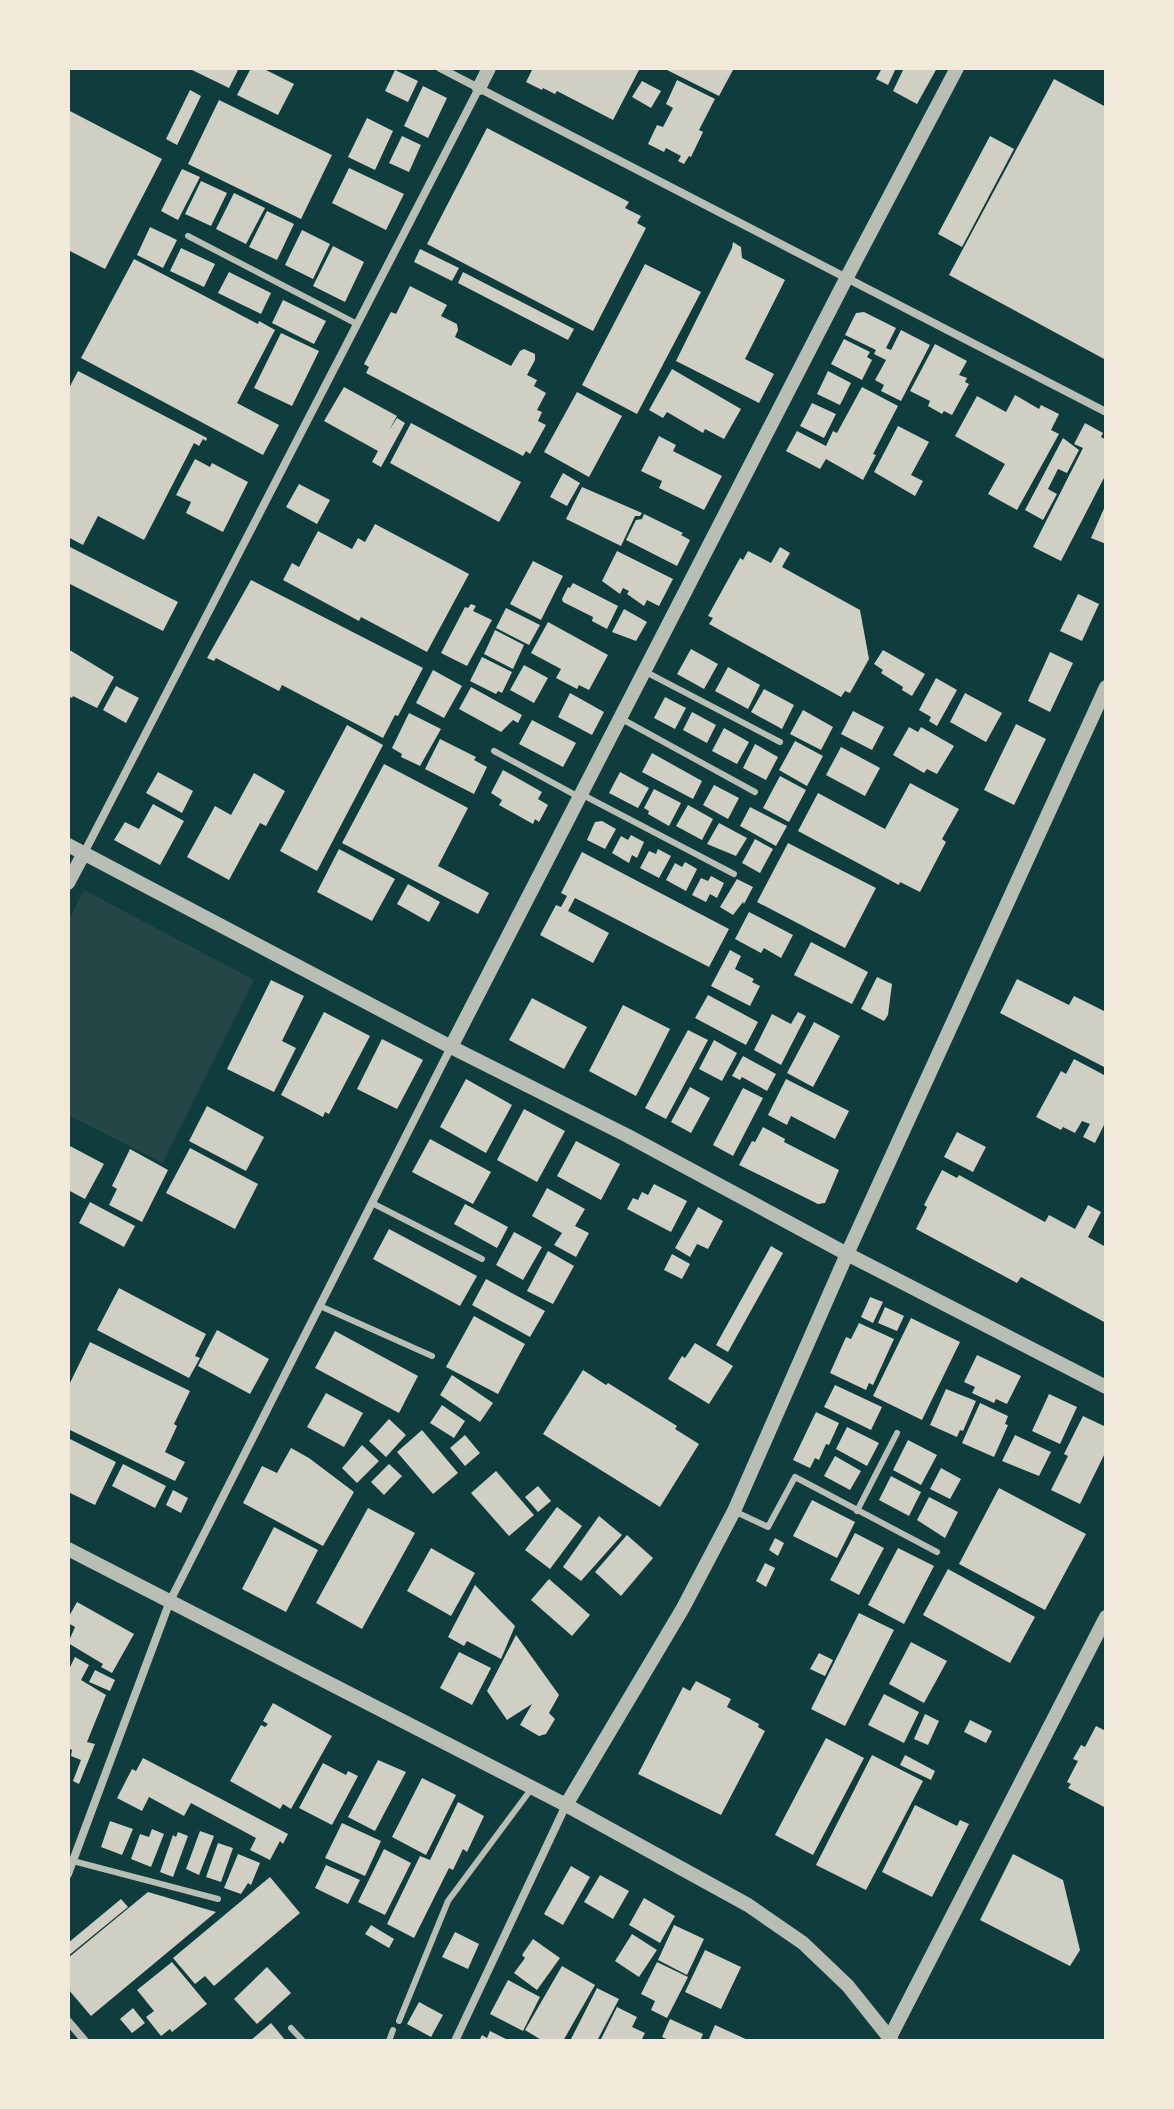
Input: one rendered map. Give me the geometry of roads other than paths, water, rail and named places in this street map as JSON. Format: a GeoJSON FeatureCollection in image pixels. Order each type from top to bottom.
{"type":"FeatureCollection","features":[{"type":"Feature","properties":{"kind":"street"},"geometry":{"type":"LineString","coordinates":[[440,68],[1106,412]]}},
{"type":"Feature","properties":{"kind":"street"},"geometry":{"type":"LineString","coordinates":[[68,883],[489,68]]}},
{"type":"Feature","properties":{"kind":"street"},"geometry":{"type":"LineString","coordinates":[[68,1874],[170,1601],[644,671],[957,68]]}},
{"type":"Feature","properties":{"kind":"street"},"geometry":{"type":"LineString","coordinates":[[455,2041],[566,1805],[683,1608],[734,1511],[847,1254],[1106,687]]}},
{"type":"Feature","properties":{"kind":"street"},"geometry":{"type":"LineString","coordinates":[[68,845],[1106,1387]]}},
{"type":"Feature","properties":{"kind":"street"},"geometry":{"type":"LineString","coordinates":[[68,1549],[566,1805],[748,1905],[803,1943],[848,1986],[890,2040],[1106,1617]]}},
{"type":"Feature","properties":{"kind":"street"},"geometry":{"type":"LineString","coordinates":[[68,2021],[85,2041]]}},
{"type":"Feature","properties":{"kind":"lane"},"geometry":{"type":"LineString","coordinates":[[188,236],[357,324]]}},
{"type":"Feature","properties":{"kind":"lane"},"geometry":{"type":"LineString","coordinates":[[644,671],[780,742]]}},
{"type":"Feature","properties":{"kind":"lane"},"geometry":{"type":"LineString","coordinates":[[620,718],[755,792]]}},
{"type":"Feature","properties":{"kind":"lane"},"geometry":{"type":"LineString","coordinates":[[494,751],[734,874]]}},
{"type":"Feature","properties":{"kind":"lane"},"geometry":{"type":"LineString","coordinates":[[372,1203],[482,1259]]}},
{"type":"Feature","properties":{"kind":"lane"},"geometry":{"type":"LineString","coordinates":[[320,1306],[432,1356]]}},
{"type":"Feature","properties":{"kind":"lane"},"geometry":{"type":"LineString","coordinates":[[857,1511],[897,1433]]}},
{"type":"Feature","properties":{"kind":"lane"},"geometry":{"type":"LineString","coordinates":[[734,1511],[768,1527],[795,1477],[937,1552]]}},
{"type":"Feature","properties":{"kind":"lane"},"geometry":{"type":"LineString","coordinates":[[399,2021],[448,1901],[532,1788]]}},
{"type":"Feature","properties":{"kind":"lane"},"geometry":{"type":"LineString","coordinates":[[73,1861],[218,1899]]}},
{"type":"Feature","properties":{"kind":"lane"},"geometry":{"type":"LineString","coordinates":[[291,2028],[303,2041]]}},
{"type":"Feature","properties":{"kind":"lane"},"geometry":{"type":"LineString","coordinates":[[389,2041],[393,2030]]}}]}
